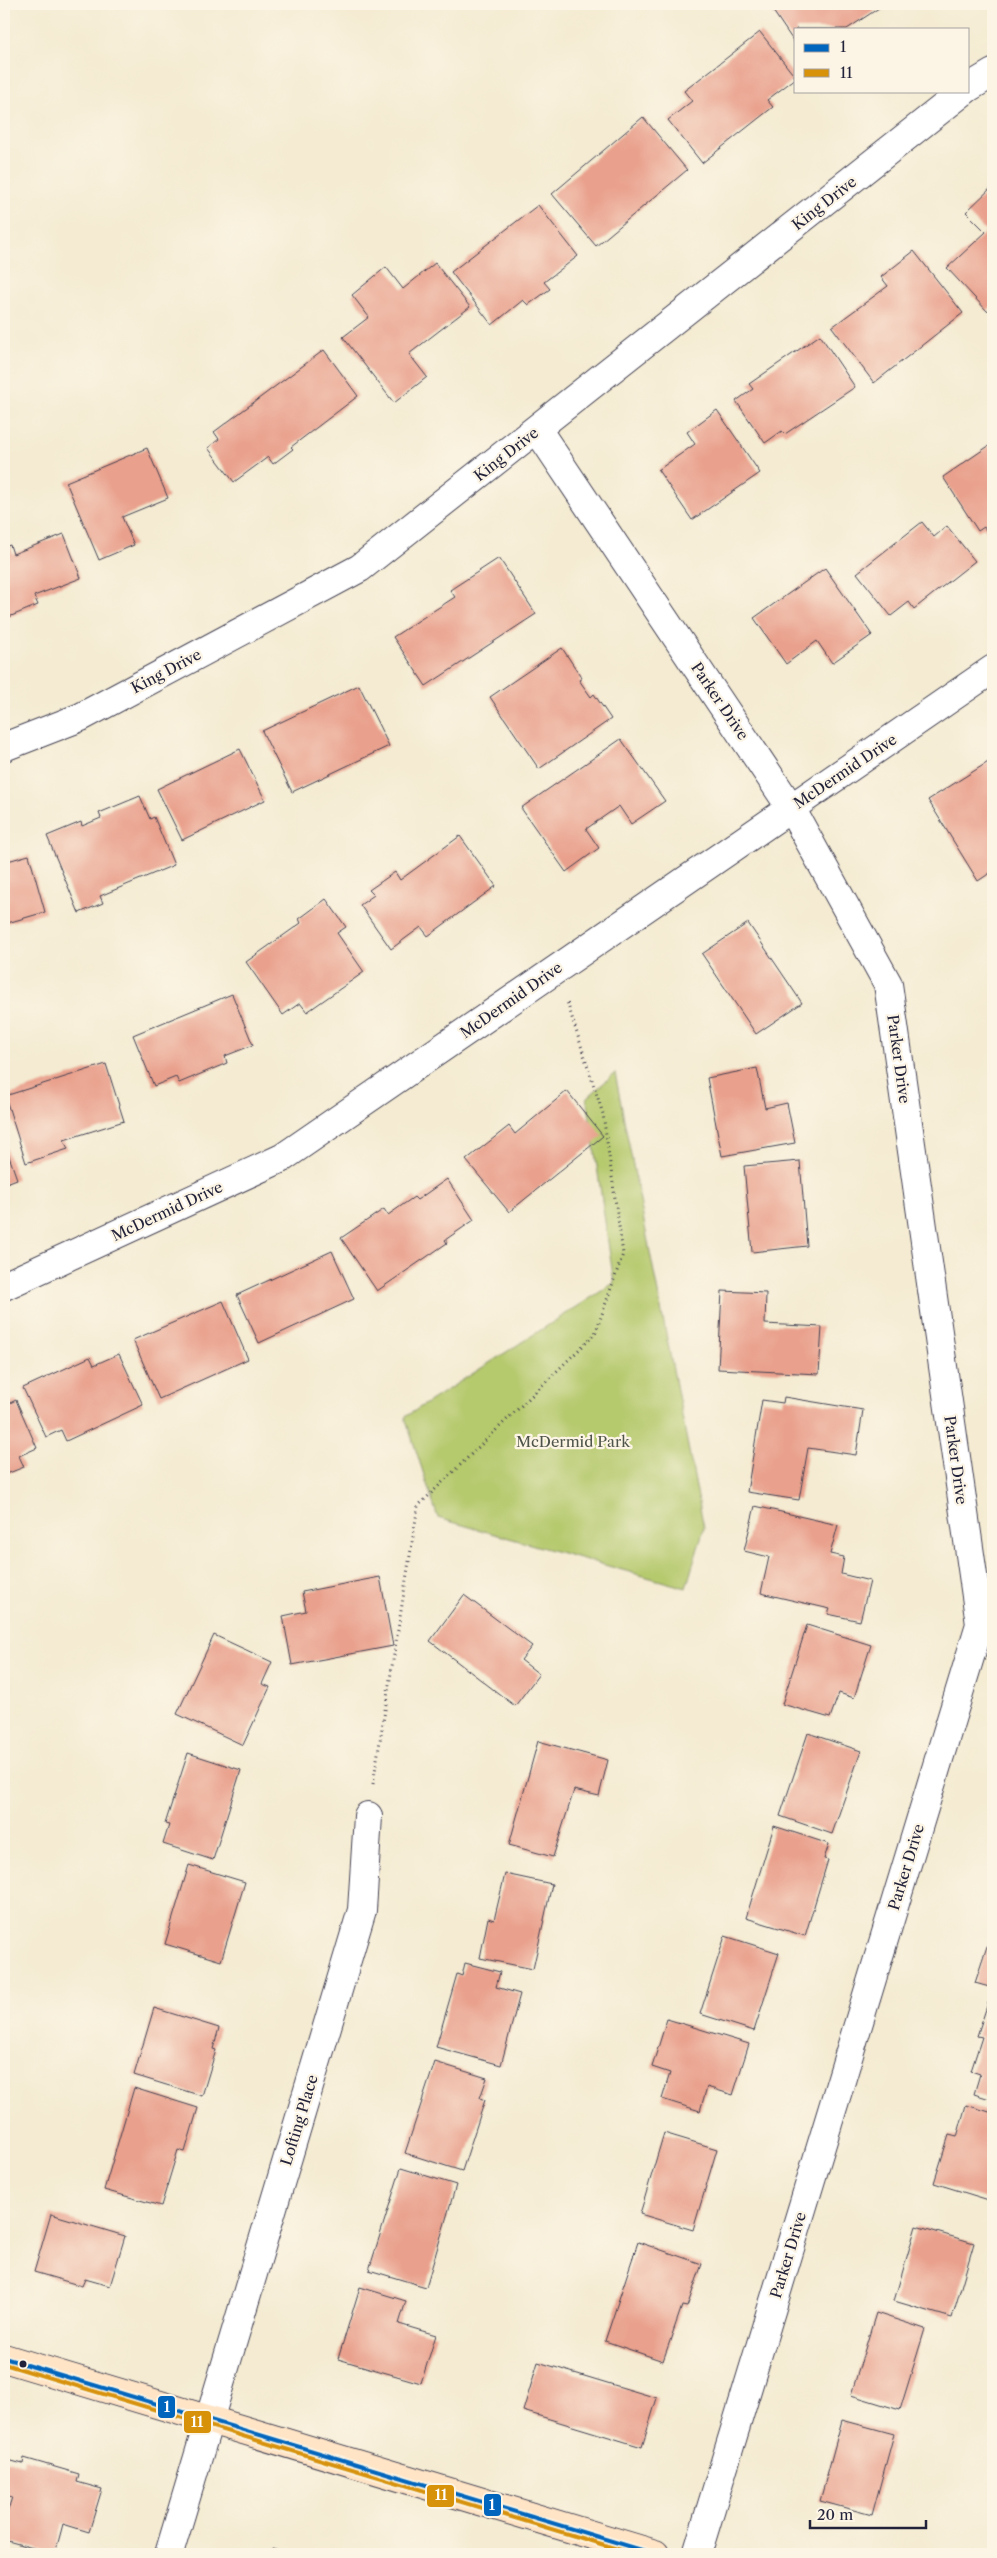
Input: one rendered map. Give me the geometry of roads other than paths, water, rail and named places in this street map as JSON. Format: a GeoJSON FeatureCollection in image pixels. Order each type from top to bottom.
{"type":"FeatureCollection","features":[{"type":"Feature","properties":{"kind":"street"},"geometry":{"type":"LineString","coordinates":[[970,87],[993,73]]}},
{"type":"Feature","properties":{"kind":"street","name":"King Drive"},"geometry":{"type":"LineString","coordinates":[[4,747],[81,717],[360,568],[963,92]]}},
{"type":"Feature","properties":{"kind":"street","name":"Parker Drive"},"geometry":{"type":"LineString","coordinates":[[537,429],[791,808],[888,984],[980,1624],[697,2554]]}},
{"type":"Feature","properties":{"kind":"street","name":"McDermid Drive"},"geometry":{"type":"LineString","coordinates":[[4,1286],[282,1158],[993,669]]}},
{"type":"Feature","properties":{"kind":"street","name":"Lofting Place"},"geometry":{"type":"LineString","coordinates":[[169,2554],[362,1910],[368,1816]]}},
{"type":"Feature","properties":{"kind":"street"},"geometry":{"type":"LineString","coordinates":[[4,2358],[655,2554]]}},
{"type":"Feature","properties":{"kind":"park label","name":"McDermid Park"},"geometry":{"type":"Point","coordinates":[573,1441]}}]}
